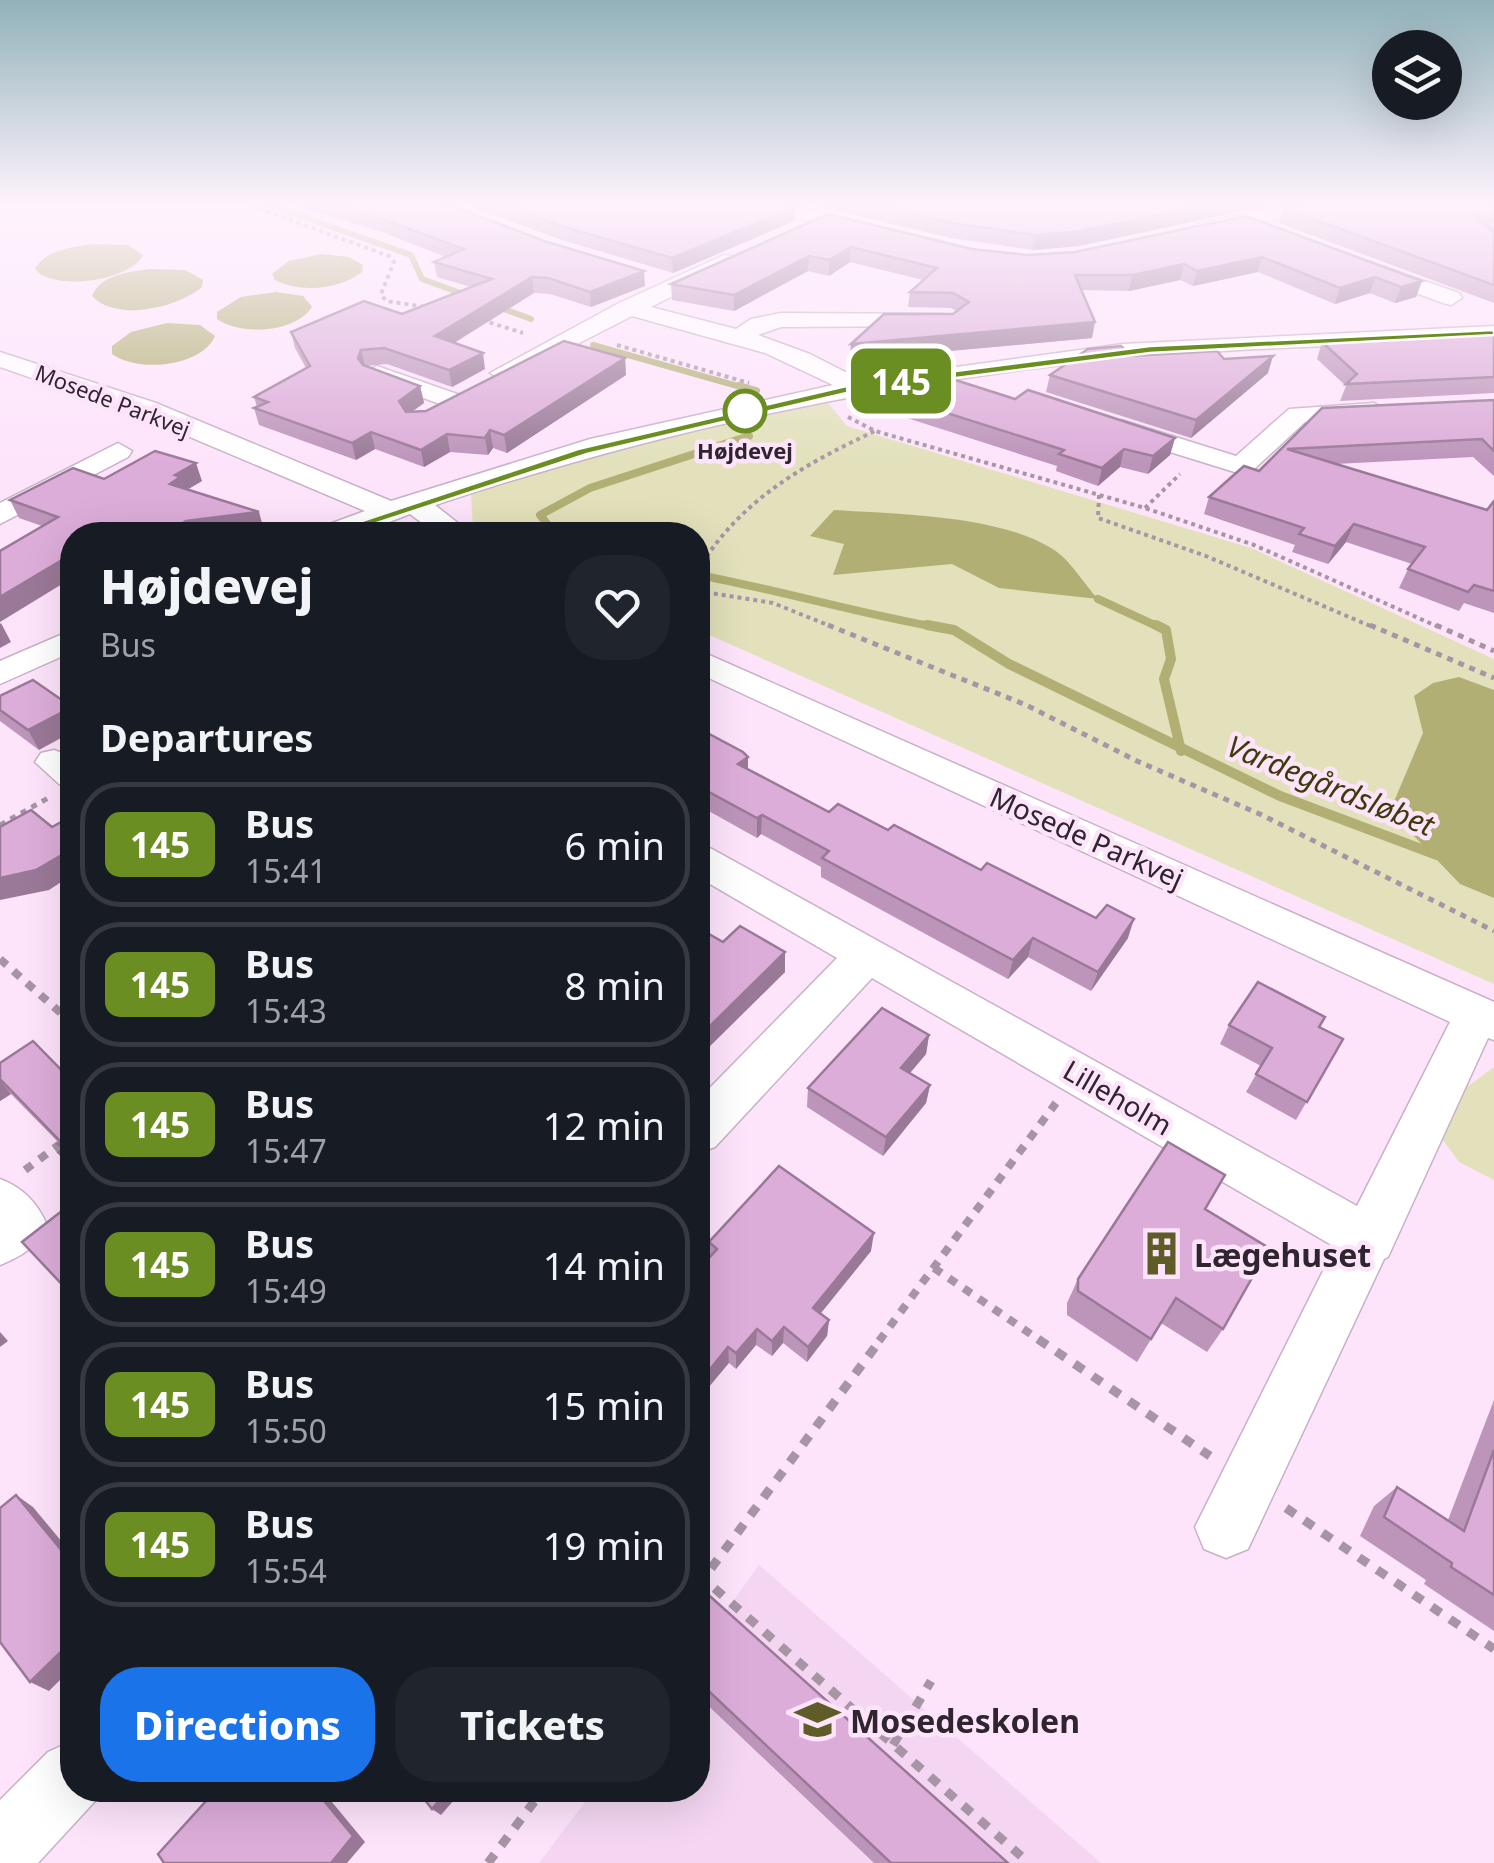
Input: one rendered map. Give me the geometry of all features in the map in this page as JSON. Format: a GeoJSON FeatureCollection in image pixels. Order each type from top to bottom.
{"type":"FeatureCollection","features":[{"type":"Feature","properties":{"kind":"street"},"geometry":{"type":"LineString","coordinates":[[419,419],[662,290]]}},
{"type":"Feature","properties":{"kind":"street"},"geometry":{"type":"LineString","coordinates":[[1430,290],[1451,298]]}},
{"type":"Feature","properties":{"kind":"street"},"geometry":{"type":"LineString","coordinates":[[627,308],[740,337],[821,366],[855,388]]}},
{"type":"Feature","properties":{"kind":"street"},"geometry":{"type":"LineString","coordinates":[[740,337],[759,324],[781,320],[951,318]]}},
{"type":"Feature","properties":{"kind":"street"},"geometry":{"type":"LineString","coordinates":[[378,522],[613,443],[855,388],[1150,349],[1494,333]]}},
{"type":"Feature","properties":{"kind":"street","name":"Mosede Parkvej"},"geometry":{"type":"LineString","coordinates":[[2,361],[147,409],[378,522]]}},
{"type":"Feature","properties":{"kind":"street"},"geometry":{"type":"LineString","coordinates":[[377,373],[466,392]]}},
{"type":"Feature","properties":{"kind":"street"},"geometry":{"type":"LineString","coordinates":[[1211,457],[1246,424],[1298,415],[1396,410]]}},
{"type":"Feature","properties":{"kind":"street"},"geometry":{"type":"LineString","coordinates":[[1097,420],[1241,466],[1298,415]]}},
{"type":"Feature","properties":{"kind":"street","name":"Mosede Parkvej"},"geometry":{"type":"LineString","coordinates":[[225,444],[311,496],[378,522]]}},
{"type":"Feature","properties":{"kind":"street"},"geometry":{"type":"LineString","coordinates":[[0,515],[118,451]]}},
{"type":"Feature","properties":{"kind":"street"},"geometry":{"type":"LineString","coordinates":[[0,674],[60,646]]}},
{"type":"Feature","properties":{"kind":"street","name":"Mosede Parkvej"},"geometry":{"type":"LineString","coordinates":[[710,665],[1485,1018],[1226,1527]]}},
{"type":"Feature","properties":{"kind":"street","name":"Lilleholm"},"geometry":{"type":"LineString","coordinates":[[710,865],[1370,1240]]}},
{"type":"Feature","properties":{"kind":"street"},"geometry":{"type":"LineString","coordinates":[[710,1120],[868,955]]}},
{"type":"Feature","properties":{"kind":"street"},"geometry":{"type":"LineString","coordinates":[[0,1241],[21,1225],[7,1190]]}},
{"type":"Feature","properties":{"kind":"street"},"geometry":{"type":"LineString","coordinates":[[0,1851],[60,1788]]}},
{"type":"Feature","properties":{"kind":"path"},"geometry":{"type":"LineString","coordinates":[[383,290],[386,301],[434,308]]}},
{"type":"Feature","properties":{"kind":"path"},"geometry":{"type":"LineString","coordinates":[[475,318],[763,387]]}},
{"type":"Feature","properties":{"kind":"path"},"geometry":{"type":"LineString","coordinates":[[839,411],[875,431],[1145,508],[1254,545],[1494,651]]}},
{"type":"Feature","properties":{"kind":"path"},"geometry":{"type":"LineString","coordinates":[[710,548],[716,537],[771,484],[875,431]]}},
{"type":"Feature","properties":{"kind":"path"},"geometry":{"type":"LineString","coordinates":[[1145,508],[1193,462],[1211,457]]}},
{"type":"Feature","properties":{"kind":"path"},"geometry":{"type":"LineString","coordinates":[[1099,495],[1098,518],[1206,556],[1494,678]]}},
{"type":"Feature","properties":{"kind":"path"},"geometry":{"type":"LineString","coordinates":[[710,593],[773,602],[1026,705],[1137,761],[1262,815],[1494,931]]}},
{"type":"Feature","properties":{"kind":"path"},"geometry":{"type":"LineString","coordinates":[[0,825],[60,779]]}},
{"type":"Feature","properties":{"kind":"path"},"geometry":{"type":"LineString","coordinates":[[0,959],[60,1012]]}},
{"type":"Feature","properties":{"kind":"path"},"geometry":{"type":"LineString","coordinates":[[710,1565],[1078,1074]]}},
{"type":"Feature","properties":{"kind":"path"},"geometry":{"type":"LineString","coordinates":[[7,1190],[60,1145]]}},
{"type":"Feature","properties":{"kind":"path"},"geometry":{"type":"LineString","coordinates":[[710,1589],[1029,1863]]}},
{"type":"Feature","properties":{"kind":"path"},"geometry":{"type":"LineString","coordinates":[[893,1745],[931,1680]]}},
{"type":"Feature","properties":{"kind":"path"},"geometry":{"type":"LineString","coordinates":[[488,1863],[535,1802]]}},
{"type":"Feature","properties":{"kind":"shaded area"},"geometry":{"type":"Polygon","coordinates":[[[95,290],[197,290],[163,306],[131,310],[116,309],[92,296],[95,290]]]}},
{"type":"Feature","properties":{"kind":"shaded area"},"geometry":{"type":"Polygon","coordinates":[[[276,292],[303,296],[312,307],[293,322],[267,329],[240,328],[217,319],[217,312],[241,297],[276,292]]]}},
{"type":"Feature","properties":{"kind":"shaded area"},"geometry":{"type":"Polygon","coordinates":[[[167,323],[200,325],[215,336],[197,355],[168,364],[137,364],[112,354],[112,346],[131,332],[167,323]]]}},
{"type":"Feature","properties":{"kind":"shaded area"},"geometry":{"type":"Polygon","coordinates":[[[834,510],[918,515],[1009,530],[1057,552],[1098,599],[999,588],[952,564],[833,575],[844,544],[810,536],[834,510]]]}},
{"type":"Feature","properties":{"kind":"shaded area"},"geometry":{"type":"Polygon","coordinates":[[[1459,677],[1494,690],[1494,898],[1460,884],[1390,811],[1423,733],[1414,696],[1433,683],[1459,677]]]}},
{"type":"Feature","properties":{"kind":"shaded area","name":"Mosedeskolen"},"geometry":{"type":"Polygon","coordinates":[[[759,1565],[1101,1863],[539,1863],[585,1802],[710,1802],[710,1633],[759,1565]]]}},
{"type":"Feature","properties":{"kind":"green space"},"geometry":{"type":"Polygon","coordinates":[[[828,403],[847,426],[1251,548],[1494,659],[1494,984],[710,635],[710,522],[473,522],[471,493],[616,448],[828,403]]]}},
{"type":"Feature","properties":{"kind":"green space"},"geometry":{"type":"Polygon","coordinates":[[[1494,1067],[1494,1180],[1459,1162],[1443,1140],[1463,1090],[1494,1067]]]}},
{"type":"Feature","properties":{"kind":"building"},"geometry":{"type":"Polygon","coordinates":[[[464,290],[511,290],[435,336],[483,353],[449,370],[384,348],[361,350],[358,358],[363,365],[420,386],[399,401],[406,412],[426,411],[564,341],[625,358],[504,435],[490,430],[485,438],[447,434],[421,450],[371,432],[352,443],[254,408],[268,402],[254,397],[310,366],[291,332],[364,301],[402,314],[464,290]]]}},
{"type":"Feature","properties":{"kind":"building"},"geometry":{"type":"Polygon","coordinates":[[[705,290],[744,290],[734,295],[705,290]]]}},
{"type":"Feature","properties":{"kind":"building"},"geometry":{"type":"Polygon","coordinates":[[[1081,290],[1095,322],[851,344],[884,314],[953,314],[969,302],[953,293],[910,292],[1081,290]]]}},
{"type":"Feature","properties":{"kind":"building"},"geometry":{"type":"Polygon","coordinates":[[[1494,332],[1494,377],[1346,384],[1357,374],[1322,342],[1494,332]]]}},
{"type":"Feature","properties":{"kind":"building"},"geometry":{"type":"Polygon","coordinates":[[[1121,346],[1131,356],[1217,351],[1224,359],[1273,356],[1196,420],[1050,375],[1088,349],[1121,346]]]}},
{"type":"Feature","properties":{"kind":"building"},"geometry":{"type":"Polygon","coordinates":[[[946,377],[1015,399],[1028,390],[1175,438],[1153,456],[1124,449],[1102,468],[1059,454],[1064,450],[909,401],[946,377]]]}},
{"type":"Feature","properties":{"kind":"building"},"geometry":{"type":"Polygon","coordinates":[[[1494,400],[1494,451],[1482,439],[1287,449],[1487,510],[1494,501],[1494,591],[1474,585],[1468,592],[1408,569],[1425,547],[1354,524],[1335,546],[1299,534],[1304,528],[1209,497],[1244,466],[1259,471],[1322,408],[1494,400]]]}},
{"type":"Feature","properties":{"kind":"building"},"geometry":{"type":"Polygon","coordinates":[[[155,451],[196,463],[175,475],[180,477],[170,484],[259,512],[184,522],[60,522],[60,561],[0,597],[0,551],[58,517],[10,500],[73,468],[104,479],[155,451]]]}},
{"type":"Feature","properties":{"kind":"building"},"geometry":{"type":"Polygon","coordinates":[[[33,680],[60,699],[60,713],[28,730],[0,710],[0,696],[33,680]]]}},
{"type":"Feature","properties":{"kind":"building"},"geometry":{"type":"Polygon","coordinates":[[[710,734],[748,757],[738,764],[829,812],[838,804],[888,830],[894,825],[981,870],[987,863],[1096,918],[1107,905],[1134,919],[1098,972],[1033,938],[1013,960],[822,858],[829,851],[762,815],[757,818],[710,793],[710,734]]]}},
{"type":"Feature","properties":{"kind":"building"},"geometry":{"type":"Polygon","coordinates":[[[31,810],[52,827],[60,823],[60,856],[36,870],[0,878],[0,827],[31,810]]]}},
{"type":"Feature","properties":{"kind":"building"},"geometry":{"type":"Polygon","coordinates":[[[740,926],[785,952],[710,1026],[710,935],[723,942],[740,926]]]}},
{"type":"Feature","properties":{"kind":"building"},"geometry":{"type":"Polygon","coordinates":[[[1258,982],[1325,1017],[1319,1027],[1343,1039],[1307,1102],[1256,1074],[1272,1048],[1229,1025],[1258,982]]]}},
{"type":"Feature","properties":{"kind":"building"},"geometry":{"type":"Polygon","coordinates":[[[882,1008],[929,1035],[901,1068],[930,1085],[886,1137],[808,1088],[882,1008]]]}},
{"type":"Feature","properties":{"kind":"building"},"geometry":{"type":"Polygon","coordinates":[[[33,1041],[60,1069],[60,1141],[0,1079],[0,1063],[33,1041]]]}},
{"type":"Feature","properties":{"kind":"building","name":"Lægehuset"},"geometry":{"type":"Polygon","coordinates":[[[1168,1142],[1225,1175],[1205,1209],[1269,1248],[1223,1329],[1176,1298],[1151,1339],[1078,1291],[1078,1279],[1168,1142]]]}},
{"type":"Feature","properties":{"kind":"building"},"geometry":{"type":"Polygon","coordinates":[[[779,1166],[874,1233],[813,1308],[829,1320],[808,1347],[784,1327],[772,1341],[757,1329],[736,1353],[728,1347],[710,1369],[710,1257],[717,1249],[710,1241],[779,1166]]]}},
{"type":"Feature","properties":{"kind":"building"},"geometry":{"type":"Polygon","coordinates":[[[60,1212],[60,1282],[22,1242],[60,1212]]]}},
{"type":"Feature","properties":{"kind":"building"},"geometry":{"type":"Polygon","coordinates":[[[1494,1450],[1494,1595],[1384,1517],[1397,1487],[1464,1531],[1494,1450]]]}},
{"type":"Feature","properties":{"kind":"building"},"geometry":{"type":"Polygon","coordinates":[[[16,1495],[60,1548],[60,1653],[30,1682],[0,1642],[0,1508],[16,1495]]]}},
{"type":"Feature","properties":{"kind":"building"},"geometry":{"type":"Polygon","coordinates":[[[710,1596],[1008,1863],[891,1863],[710,1692],[710,1596]]]}},
{"type":"Feature","properties":{"kind":"building"},"geometry":{"type":"Polygon","coordinates":[[[205,1802],[325,1802],[353,1836],[331,1863],[164,1863],[158,1854],[205,1802]]]}},
{"type":"Feature","properties":{"kind":"waterway"},"geometry":{"type":"LineString","coordinates":[[452,290],[471,297]]}},
{"type":"Feature","properties":{"kind":"waterway"},"geometry":{"type":"LineString","coordinates":[[493,305],[531,319]]}},
{"type":"Feature","properties":{"kind":"waterway"},"geometry":{"type":"LineString","coordinates":[[593,345],[748,389]]}},
{"type":"Feature","properties":{"kind":"waterway"},"geometry":{"type":"LineString","coordinates":[[739,386],[756,391]]}},
{"type":"Feature","properties":{"kind":"waterway"},"geometry":{"type":"LineString","coordinates":[[546,522],[540,515],[590,488],[749,436]]}},
{"type":"Feature","properties":{"kind":"waterway"},"geometry":{"type":"LineString","coordinates":[[710,578],[941,628]]}},
{"type":"Feature","properties":{"kind":"waterway"},"geometry":{"type":"LineString","coordinates":[[1098,599],[1161,628]]}},
{"type":"Feature","properties":{"kind":"waterway"},"geometry":{"type":"LineString","coordinates":[[927,625],[954,630],[1009,664],[1180,747]]}},
{"type":"Feature","properties":{"kind":"waterway"},"geometry":{"type":"LineString","coordinates":[[1156,625],[1166,630],[1171,659],[1164,679],[1180,747]]}},
{"type":"Feature","properties":{"kind":"waterway","name":"Vardegårdsløbet"},"geometry":{"type":"LineString","coordinates":[[1180,747],[1280,796],[1437,855]]}},
{"type":"Feature","properties":{"kind":"bus line","name":"145"},"geometry":{"type":"LineString","coordinates":[[361,522],[523,468],[722,416],[855,388],[982,368],[1150,349],[1494,333]]}},
{"type":"Feature","properties":{"kind":"place","name":"Højdevej"},"geometry":{"type":"Point","coordinates":[745,411]}},
{"type":"Feature","properties":{"kind":"place","name":"Lægehuset"},"geometry":{"type":"Point","coordinates":[1161,1254]}},
{"type":"Feature","properties":{"kind":"place","name":"Mosedeskolen"},"geometry":{"type":"Point","coordinates":[817,1720]}}]}
